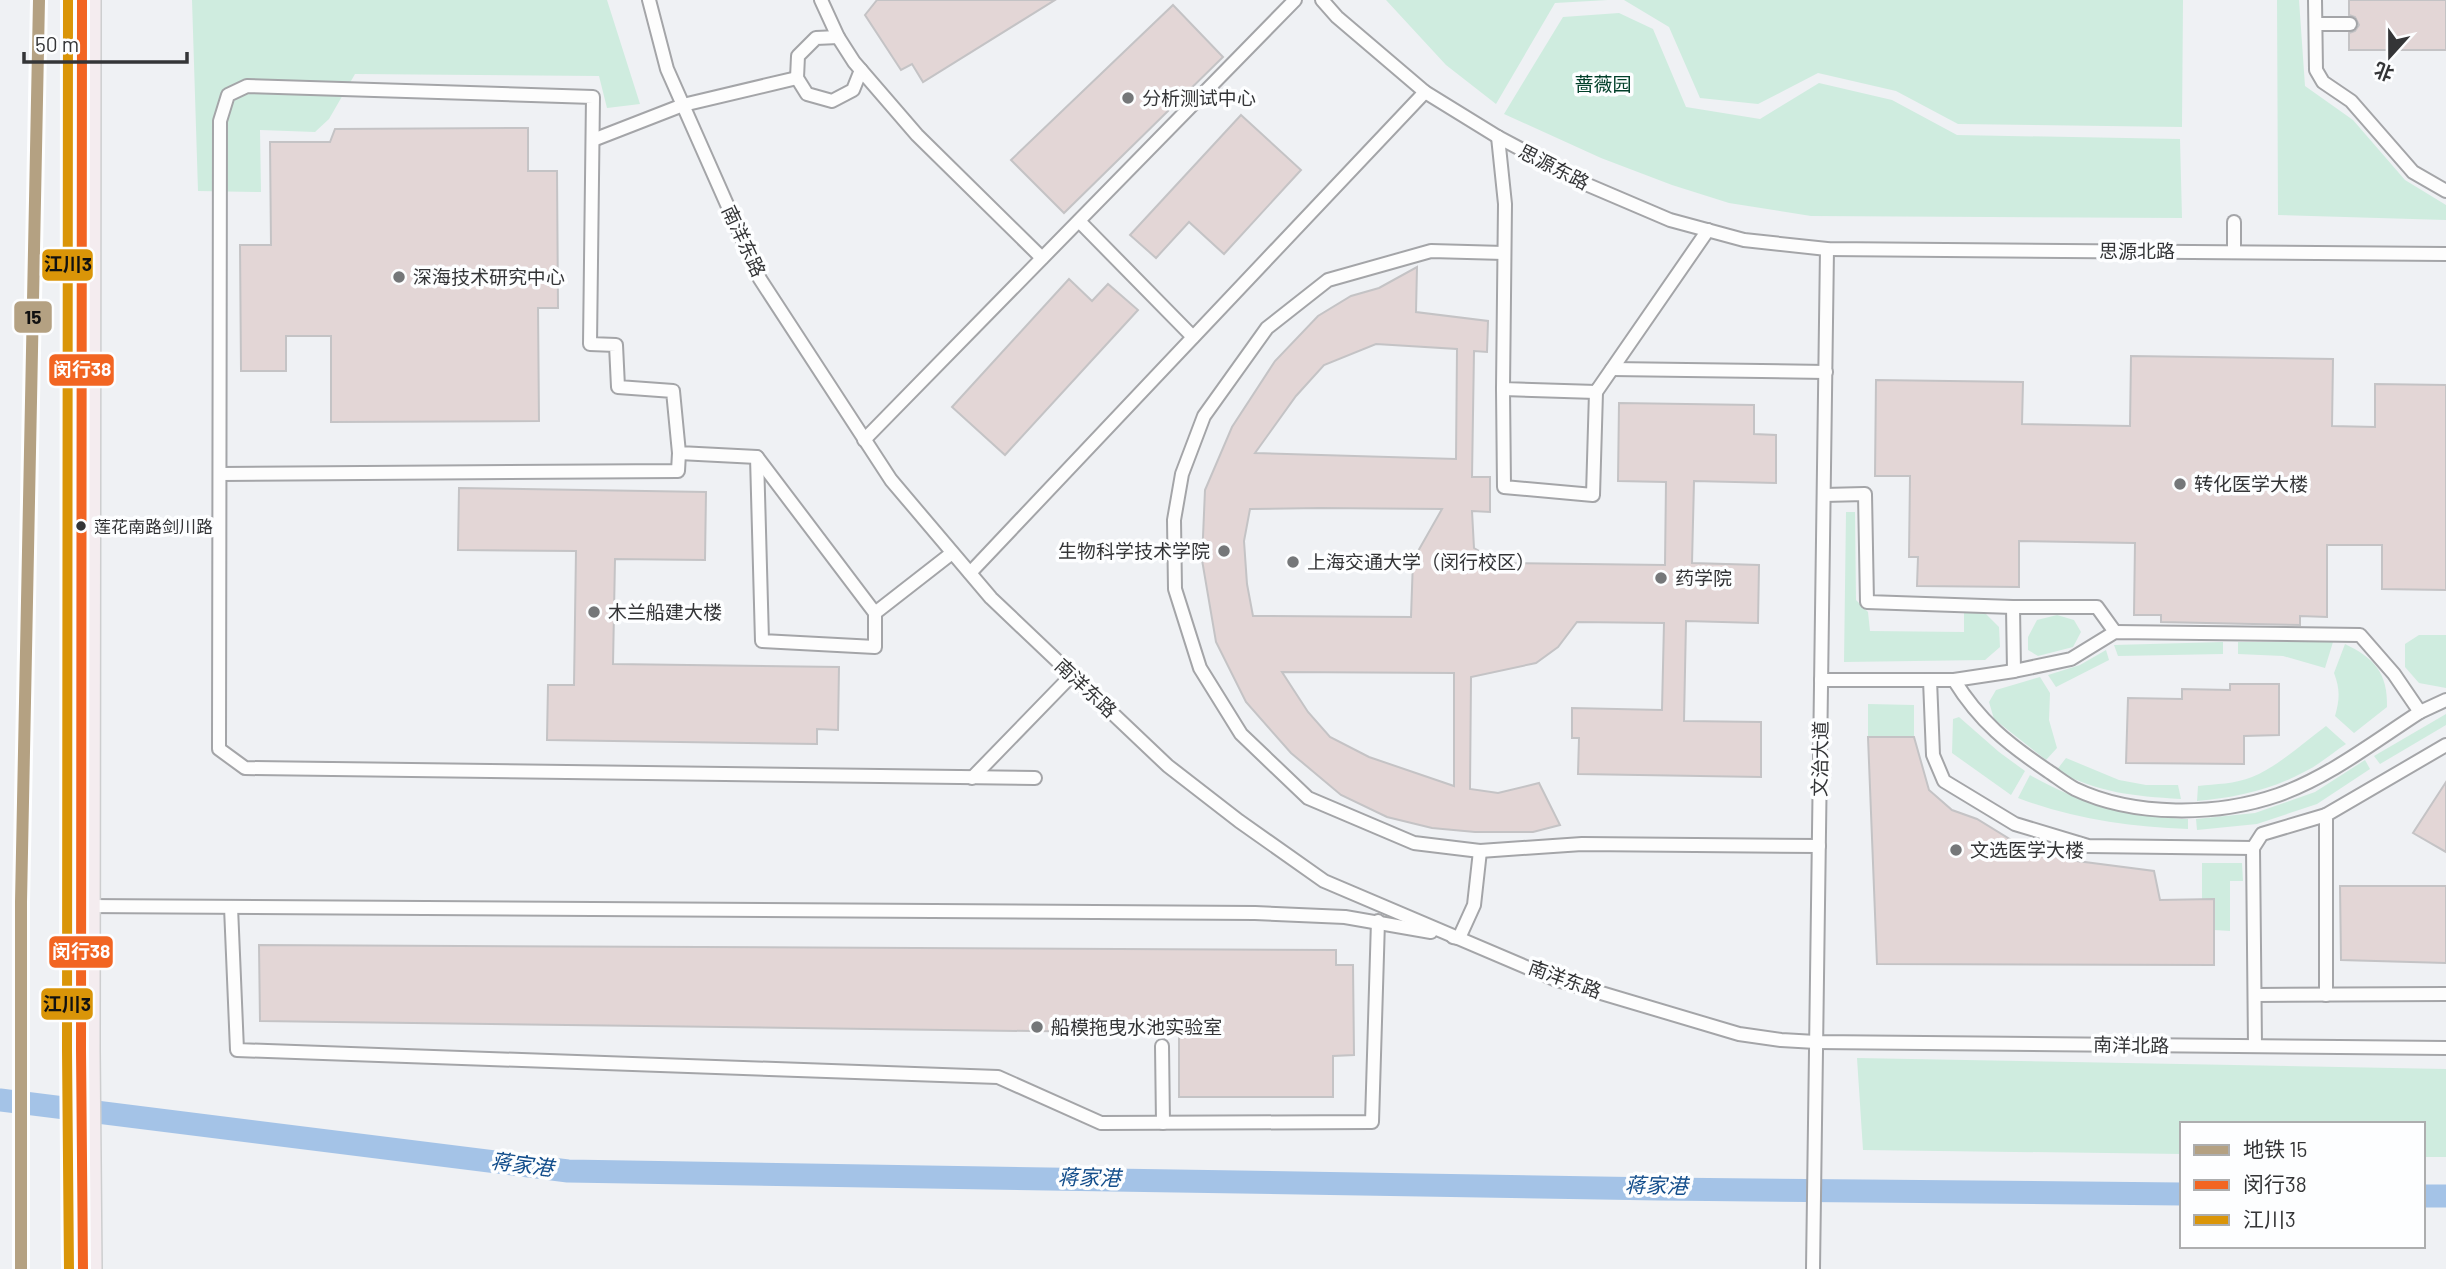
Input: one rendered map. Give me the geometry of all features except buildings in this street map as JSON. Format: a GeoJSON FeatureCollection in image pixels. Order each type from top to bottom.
{"type":"FeatureCollection","features":[{"type":"Feature","properties":{"kind":"main road"},"geometry":{"type":"LineString","coordinates":[[82,0],[83,1269]]}},
{"type":"Feature","properties":{"kind":"lane","name":"南洋东路"},"geometry":{"type":"LineString","coordinates":[[649,0],[667,69],[760,279],[891,480],[1000,607],[1168,766],[1239,821],[1324,881],[1555,979],[1739,1034],[1781,1041],[1816,1042]]}},
{"type":"Feature","properties":{"kind":"lane"},"geometry":{"type":"LineString","coordinates":[[821,0],[838,37],[861,71],[917,135],[1042,258]]}},
{"type":"Feature","properties":{"kind":"lane"},"geometry":{"type":"LineString","coordinates":[[864,440],[1294,0]]}},
{"type":"Feature","properties":{"kind":"lane","name":"思源东路"},"geometry":{"type":"LineString","coordinates":[[1322,0],[1337,17],[1425,92],[1498,137],[1588,185],[1670,220],[1744,240],[1827,249]]}},
{"type":"Feature","properties":{"kind":"lane"},"geometry":{"type":"LineString","coordinates":[[2315,0],[2316,70],[2323,82],[2351,101],[2413,172],[2446,191]]}},
{"type":"Feature","properties":{"kind":"lane"},"geometry":{"type":"LineString","coordinates":[[2316,23],[2350,24]]}},
{"type":"Feature","properties":{"kind":"lane"},"geometry":{"type":"LineString","coordinates":[[838,37],[816,38],[798,56],[797,79],[807,93],[832,101],[853,90],[861,71]]}},
{"type":"Feature","properties":{"kind":"lane"},"geometry":{"type":"LineString","coordinates":[[593,140],[683,105],[797,79]]}},
{"type":"Feature","properties":{"kind":"lane"},"geometry":{"type":"LineString","coordinates":[[220,474],[678,471],[679,453],[673,391],[618,387],[616,345],[590,344],[593,97],[247,86],[228,95],[220,121],[219,749],[245,768],[1035,778]]}},
{"type":"Feature","properties":{"kind":"lane"},"geometry":{"type":"LineString","coordinates":[[970,573],[1425,92]]}},
{"type":"Feature","properties":{"kind":"lane"},"geometry":{"type":"LineString","coordinates":[[1498,137],[1505,204],[1504,487],[1593,495],[1596,391],[1708,230]]}},
{"type":"Feature","properties":{"kind":"lane"},"geometry":{"type":"LineString","coordinates":[[1079,221],[1193,337]]}},
{"type":"Feature","properties":{"kind":"lane"},"geometry":{"type":"LineString","coordinates":[[2234,222],[2234,252]]}},
{"type":"Feature","properties":{"kind":"lane","name":"思源北路"},"geometry":{"type":"LineString","coordinates":[[1827,249],[2446,254]]}},
{"type":"Feature","properties":{"kind":"lane","name":"文治大道"},"geometry":{"type":"LineString","coordinates":[[1813,1269],[1827,249]]}},
{"type":"Feature","properties":{"kind":"lane"},"geometry":{"type":"LineString","coordinates":[[1504,253],[1431,251],[1328,280],[1267,328],[1204,416],[1182,474],[1174,520],[1175,589],[1200,668],[1241,734],[1308,798],[1414,843],[1480,851],[1582,844],[1819,846]]}},
{"type":"Feature","properties":{"kind":"lane"},"geometry":{"type":"LineString","coordinates":[[1612,369],[1826,372]]}},
{"type":"Feature","properties":{"kind":"lane"},"geometry":{"type":"LineString","coordinates":[[1503,389],[1596,391]]}},
{"type":"Feature","properties":{"kind":"lane"},"geometry":{"type":"LineString","coordinates":[[679,453],[757,457],[875,613],[875,648],[762,642],[757,457]]}},
{"type":"Feature","properties":{"kind":"lane"},"geometry":{"type":"LineString","coordinates":[[1824,495],[1865,494],[1867,602],[2097,607],[2115,632]]}},
{"type":"Feature","properties":{"kind":"lane"},"geometry":{"type":"LineString","coordinates":[[875,613],[952,553]]}},
{"type":"Feature","properties":{"kind":"lane"},"geometry":{"type":"LineString","coordinates":[[2013,607],[2014,671]]}},
{"type":"Feature","properties":{"kind":"lane"},"geometry":{"type":"LineString","coordinates":[[1821,680],[1954,680],[2014,671],[2071,659],[2115,632],[2360,635],[2394,674],[2420,712]]}},
{"type":"Feature","properties":{"kind":"lane"},"geometry":{"type":"LineString","coordinates":[[972,778],[1073,674]]}},
{"type":"Feature","properties":{"kind":"lane"},"geometry":{"type":"LineString","coordinates":[[1930,680],[1933,755],[1944,781],[2015,824],[2088,846],[2253,848]]}},
{"type":"Feature","properties":{"kind":"lane"},"geometry":{"type":"LineString","coordinates":[[1954,680],[1969,705],[2009,745],[2075,789],[2120,803],[2167,811],[2222,808],[2278,795],[2332,769],[2420,712],[2446,700]]}},
{"type":"Feature","properties":{"kind":"lane"},"geometry":{"type":"LineString","coordinates":[[2255,1046],[2253,848],[2262,835],[2326,815],[2446,745]]}},
{"type":"Feature","properties":{"kind":"lane"},"geometry":{"type":"LineString","coordinates":[[2326,815],[2326,995]]}},
{"type":"Feature","properties":{"kind":"lane"},"geometry":{"type":"LineString","coordinates":[[81,906],[1241,913],[1345,917],[1459,938],[1474,905],[1480,851]]}},
{"type":"Feature","properties":{"kind":"lane"},"geometry":{"type":"LineString","coordinates":[[231,907],[237,1050],[998,1077],[1101,1123],[1372,1122],[1378,921]]}},
{"type":"Feature","properties":{"kind":"lane"},"geometry":{"type":"LineString","coordinates":[[2255,995],[2446,994]]}},
{"type":"Feature","properties":{"kind":"lane","name":"南洋北路"},"geometry":{"type":"LineString","coordinates":[[1816,1042],[2446,1048]]}},
{"type":"Feature","properties":{"kind":"lane"},"geometry":{"type":"LineString","coordinates":[[1162,1046],[1163,1123]]}},
{"type":"Feature","properties":{"kind":"green space"},"geometry":{"type":"Polygon","coordinates":[[[192,0],[607,0],[640,104],[607,108],[599,76],[355,74],[329,119],[315,132],[260,130],[261,192],[198,191],[192,0]]]}},
{"type":"Feature","properties":{"kind":"green space"},"geometry":{"type":"Polygon","coordinates":[[[1386,0],[1608,0],[1555,3],[1496,104],[1446,65],[1386,0]]]}},
{"type":"Feature","properties":{"kind":"green space"},"geometry":{"type":"Polygon","coordinates":[[[1624,0],[2183,0],[2182,127],[1958,124],[1896,91],[1818,73],[1758,104],[1700,98],[1669,27],[1624,0]]]}},
{"type":"Feature","properties":{"kind":"green space"},"geometry":{"type":"Polygon","coordinates":[[[2277,0],[2299,0],[2305,86],[2353,120],[2405,180],[2446,205],[2446,220],[2278,215],[2277,0]]]}},
{"type":"Feature","properties":{"kind":"green space","name":"蔷薇园"},"geometry":{"type":"Polygon","coordinates":[[[1619,13],[1653,29],[1686,107],[1760,119],[1819,83],[1892,100],[1957,135],[2180,139],[2182,218],[1811,216],[1729,203],[1672,185],[1601,158],[1504,114],[1563,17],[1619,13]]]}},
{"type":"Feature","properties":{"kind":"green space"},"geometry":{"type":"Polygon","coordinates":[[[1846,512],[1855,512],[1856,600],[1868,612],[1870,631],[1964,632],[1964,613],[1985,613],[1999,627],[2000,647],[1985,660],[1844,662],[1846,512]]]}},
{"type":"Feature","properties":{"kind":"green space"},"geometry":{"type":"Polygon","coordinates":[[[2057,615],[2074,620],[2081,632],[2073,647],[2038,656],[2028,650],[2028,637],[2037,620],[2057,615]]]}},
{"type":"Feature","properties":{"kind":"green space"},"geometry":{"type":"Polygon","coordinates":[[[2419,635],[2446,635],[2446,688],[2419,683],[2405,667],[2405,644],[2419,635]]]}},
{"type":"Feature","properties":{"kind":"green space"},"geometry":{"type":"Polygon","coordinates":[[[2223,642],[2223,654],[2118,656],[2114,645],[2223,642]]]}},
{"type":"Feature","properties":{"kind":"green space"},"geometry":{"type":"Polygon","coordinates":[[[2238,642],[2333,642],[2325,668],[2283,656],[2238,654],[2238,642]]]}},
{"type":"Feature","properties":{"kind":"green space"},"geometry":{"type":"Polygon","coordinates":[[[2345,644],[2364,655],[2377,668],[2387,695],[2387,707],[2354,733],[2335,716],[2339,694],[2334,673],[2345,644]]]}},
{"type":"Feature","properties":{"kind":"green space"},"geometry":{"type":"Polygon","coordinates":[[[2106,650],[2109,660],[2056,687],[2048,675],[2080,665],[2106,650]]]}},
{"type":"Feature","properties":{"kind":"green space"},"geometry":{"type":"Polygon","coordinates":[[[2040,677],[2050,693],[2049,720],[2057,748],[2046,760],[1994,719],[1989,702],[1996,690],[2040,677]]]}},
{"type":"Feature","properties":{"kind":"green space"},"geometry":{"type":"Polygon","coordinates":[[[1868,704],[1914,705],[1914,737],[1868,737],[1868,704]]]}},
{"type":"Feature","properties":{"kind":"green space"},"geometry":{"type":"Polygon","coordinates":[[[2446,714],[2446,725],[2380,764],[2374,756],[2446,714]]]}},
{"type":"Feature","properties":{"kind":"green space"},"geometry":{"type":"Polygon","coordinates":[[[1959,717],[2025,771],[2011,795],[1952,753],[1953,719],[1959,717]]]}},
{"type":"Feature","properties":{"kind":"green space"},"geometry":{"type":"Polygon","coordinates":[[[2326,726],[2346,744],[2310,769],[2279,784],[2252,792],[2197,801],[2198,786],[2252,777],[2281,761],[2326,726]]]}},
{"type":"Feature","properties":{"kind":"green space"},"geometry":{"type":"Polygon","coordinates":[[[2066,758],[2119,780],[2146,785],[2178,785],[2181,799],[2132,795],[2088,784],[2056,771],[2066,758]]]}},
{"type":"Feature","properties":{"kind":"green space"},"geometry":{"type":"Polygon","coordinates":[[[2365,760],[2370,769],[2317,804],[2257,824],[2197,830],[2196,819],[2255,813],[2315,792],[2365,760]]]}},
{"type":"Feature","properties":{"kind":"green space"},"geometry":{"type":"Polygon","coordinates":[[[2030,775],[2068,794],[2106,807],[2146,815],[2188,819],[2188,829],[2102,821],[2018,798],[2030,775]]]}},
{"type":"Feature","properties":{"kind":"green space"},"geometry":{"type":"Polygon","coordinates":[[[2202,863],[2242,863],[2243,881],[2230,881],[2230,931],[2214,930],[2214,899],[2202,899],[2202,863]]]}},
{"type":"Feature","properties":{"kind":"green space"},"geometry":{"type":"Polygon","coordinates":[[[1857,1058],[2446,1069],[2446,1157],[2425,1157],[2425,1122],[2180,1122],[2180,1154],[1863,1150],[1857,1058]]]}},
{"type":"Feature","properties":{"kind":"waterway","name":"蒋家港"},"geometry":{"type":"LineString","coordinates":[[0,1100],[568,1171],[1660,1189],[2180,1194]]}},
{"type":"Feature","properties":{"kind":"waterway","name":"蒋家港"},"geometry":{"type":"LineString","coordinates":[[2425,1196],[2446,1196]]}},
{"type":"Feature","properties":{"kind":"metro line","name":"15"},"geometry":{"type":"LineString","coordinates":[[21,1269],[21,902],[39,0]]}},
{"type":"Feature","properties":{"kind":"transit line","name":"江川3"},"geometry":{"type":"LineString","coordinates":[[68,0],[69,1269]]}},
{"type":"Feature","properties":{"kind":"transit line","name":"闵行38"},"geometry":{"type":"LineString","coordinates":[[82,0],[83,1269]]}},
{"type":"Feature","properties":{"kind":"place","name":"分析测试中心"},"geometry":{"type":"Point","coordinates":[1128,98]}},
{"type":"Feature","properties":{"kind":"place","name":"深海技术研究中心"},"geometry":{"type":"Point","coordinates":[399,277]}},
{"type":"Feature","properties":{"kind":"place","name":"转化医学大楼"},"geometry":{"type":"Point","coordinates":[2180,484]}},
{"type":"Feature","properties":{"kind":"place","name":"莲花南路剑川路"},"geometry":{"type":"Point","coordinates":[81,526]}},
{"type":"Feature","properties":{"kind":"place","name":"生物科学技术学院"},"geometry":{"type":"Point","coordinates":[1224,551]}},
{"type":"Feature","properties":{"kind":"place","name":"上海交通大学（闵行校区）"},"geometry":{"type":"Point","coordinates":[1293,562]}},
{"type":"Feature","properties":{"kind":"place","name":"药学院"},"geometry":{"type":"Point","coordinates":[1661,578]}},
{"type":"Feature","properties":{"kind":"place","name":"木兰船建大楼"},"geometry":{"type":"Point","coordinates":[594,612]}},
{"type":"Feature","properties":{"kind":"place","name":"文选医学大楼"},"geometry":{"type":"Point","coordinates":[1956,850]}},
{"type":"Feature","properties":{"kind":"place","name":"船模拖曳水池实验室"},"geometry":{"type":"Point","coordinates":[1037,1027]}}]}
